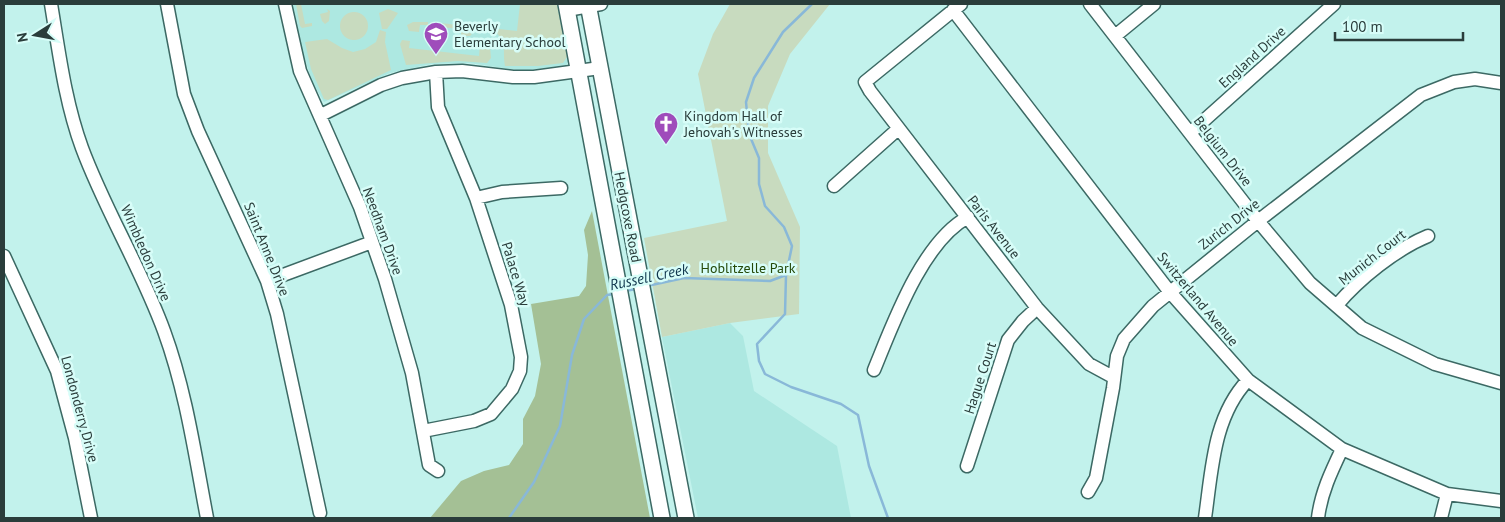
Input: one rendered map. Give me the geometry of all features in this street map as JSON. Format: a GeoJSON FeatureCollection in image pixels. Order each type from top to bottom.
{"type":"FeatureCollection","features":[{"type":"Feature","properties":{"kind":"main road","name":"Hedgcoxe Road"},"geometry":{"type":"LineString","coordinates":[[593,5],[600,68],[686,518]]}},
{"type":"Feature","properties":{"kind":"main road","name":"Hedgcoxe Road"},"geometry":{"type":"LineString","coordinates":[[566,7],[662,518]]}},
{"type":"Feature","properties":{"kind":"main road"},"geometry":{"type":"LineString","coordinates":[[648,443],[671,439]]}},
{"type":"Feature","properties":{"kind":"street","name":"Wimbledon Drive"},"geometry":{"type":"LineString","coordinates":[[51,4],[70,110],[82,146],[147,288],[180,380],[207,518]]}},
{"type":"Feature","properties":{"kind":"street","name":"Saint Anne Drive"},"geometry":{"type":"LineString","coordinates":[[167,4],[184,94],[198,131],[267,281],[288,360],[320,513]]}},
{"type":"Feature","properties":{"kind":"street","name":"Needham Drive"},"geometry":{"type":"LineString","coordinates":[[285,4],[300,71],[321,115],[385,279],[412,373],[429,465],[438,470]]}},
{"type":"Feature","properties":{"kind":"street","name":"Belgium Drive"},"geometry":{"type":"LineString","coordinates":[[1090,4],[1258,220],[1310,283],[1362,328],[1434,364],[1501,383]]}},
{"type":"Feature","properties":{"kind":"street"},"geometry":{"type":"LineString","coordinates":[[1115,36],[1154,4]]}},
{"type":"Feature","properties":{"kind":"street","name":"England Drive"},"geometry":{"type":"LineString","coordinates":[[1190,133],[1334,4]]}},
{"type":"Feature","properties":{"kind":"street"},"geometry":{"type":"LineString","coordinates":[[566,7],[593,5]]}},
{"type":"Feature","properties":{"kind":"street","name":"Paris Avenue"},"geometry":{"type":"LineString","coordinates":[[957,7],[865,82],[870,92],[898,129],[1037,308],[1089,364],[1114,377]]}},
{"type":"Feature","properties":{"kind":"street","name":"Switzerland Avenue"},"geometry":{"type":"LineString","coordinates":[[957,7],[1169,291],[1248,380],[1342,449],[1447,494],[1501,500]]}},
{"type":"Feature","properties":{"kind":"street"},"geometry":{"type":"LineString","coordinates":[[321,115],[381,85],[402,78],[436,72],[462,71],[513,77],[579,72],[600,68]]}},
{"type":"Feature","properties":{"kind":"street","name":"Palace Way"},"geometry":{"type":"LineString","coordinates":[[423,430],[474,421],[491,414],[508,395],[520,371],[521,357],[515,320],[476,198],[438,107],[436,72]]}},
{"type":"Feature","properties":{"kind":"street","name":"Zurich Drive"},"geometry":{"type":"LineString","coordinates":[[1088,492],[1096,478],[1114,377],[1114,364],[1124,339],[1137,321],[1169,291],[1258,220],[1421,95],[1454,82],[1475,79],[1501,83]]}},
{"type":"Feature","properties":{"kind":"street"},"geometry":{"type":"LineString","coordinates":[[834,186],[898,129]]}},
{"type":"Feature","properties":{"kind":"street"},"geometry":{"type":"LineString","coordinates":[[476,198],[502,192],[562,188]]}},
{"type":"Feature","properties":{"kind":"street"},"geometry":{"type":"LineString","coordinates":[[874,370],[907,290],[957,223],[968,217]]}},
{"type":"Feature","properties":{"kind":"street","name":"Munich Court"},"geometry":{"type":"LineString","coordinates":[[1337,305],[1351,289],[1412,242],[1428,236]]}},
{"type":"Feature","properties":{"kind":"street"},"geometry":{"type":"LineString","coordinates":[[267,281],[372,242]]}},
{"type":"Feature","properties":{"kind":"street","name":"Londonderry Drive"},"geometry":{"type":"LineString","coordinates":[[4,256],[57,371],[75,438],[90,518]]}},
{"type":"Feature","properties":{"kind":"street","name":"Hague Court"},"geometry":{"type":"LineString","coordinates":[[967,466],[1008,340],[1023,321],[1037,308]]}},
{"type":"Feature","properties":{"kind":"street"},"geometry":{"type":"LineString","coordinates":[[1205,518],[1217,439],[1221,426],[1233,398],[1248,380]]}},
{"type":"Feature","properties":{"kind":"street"},"geometry":{"type":"LineString","coordinates":[[1318,518],[1320,503],[1328,478],[1342,449]]}},
{"type":"Feature","properties":{"kind":"street"},"geometry":{"type":"LineString","coordinates":[[1441,518],[1447,494]]}},
{"type":"Feature","properties":{"kind":"shaded area","name":"Beverly Elementary School"},"geometry":{"type":"Polygon","coordinates":[[[293,4],[558,4],[569,60],[566,65],[523,71],[469,63],[431,64],[390,73],[324,102],[312,82],[302,49],[293,4]]]}},
{"type":"Feature","properties":{"kind":"shaded area"},"geometry":{"type":"Polygon","coordinates":[[[730,323],[743,336],[754,391],[837,446],[851,518],[698,518],[662,337],[730,323]]]}},
{"type":"Feature","properties":{"kind":"green space"},"geometry":{"type":"Polygon","coordinates":[[[296,4],[301,4],[305,24],[312,23],[312,26],[302,28],[300,26],[296,4]]]}},
{"type":"Feature","properties":{"kind":"green space"},"geometry":{"type":"Polygon","coordinates":[[[520,4],[557,4],[567,57],[563,63],[538,66],[505,66],[504,45],[500,37],[490,28],[517,31],[520,4]]]}},
{"type":"Feature","properties":{"kind":"green space","name":"Hoblitzelle Park"},"geometry":{"type":"Polygon","coordinates":[[[730,4],[830,4],[790,54],[768,106],[768,153],[800,227],[799,314],[730,323],[662,337],[644,238],[727,221],[698,74],[713,34],[730,4]]]}},
{"type":"Feature","properties":{"kind":"green space"},"geometry":{"type":"Polygon","coordinates":[[[327,9],[330,11],[329,21],[325,24],[320,14],[328,12],[327,9]]]}},
{"type":"Feature","properties":{"kind":"green space"},"geometry":{"type":"Polygon","coordinates":[[[388,9],[398,13],[387,29],[382,29],[379,13],[388,9]]]}},
{"type":"Feature","properties":{"kind":"green space"},"geometry":{"type":"Polygon","coordinates":[[[354,12],[364,16],[368,26],[364,36],[354,40],[344,36],[340,26],[344,16],[354,12]]]}},
{"type":"Feature","properties":{"kind":"green space"},"geometry":{"type":"Polygon","coordinates":[[[413,22],[428,22],[428,25],[420,25],[419,32],[409,31],[407,25],[413,22]]]}},
{"type":"Feature","properties":{"kind":"green space"},"geometry":{"type":"Polygon","coordinates":[[[431,22],[458,25],[472,34],[470,36],[461,36],[461,29],[430,26],[431,22]]]}},
{"type":"Feature","properties":{"kind":"green space"},"geometry":{"type":"Polygon","coordinates":[[[380,30],[386,32],[385,42],[391,70],[328,100],[324,99],[311,69],[305,42],[327,39],[353,52],[365,49],[376,42],[380,30]]]}},
{"type":"Feature","properties":{"kind":"green space"},"geometry":{"type":"Polygon","coordinates":[[[402,40],[410,41],[409,48],[479,56],[480,45],[484,42],[490,47],[491,58],[487,63],[458,61],[406,65],[400,44],[402,40]]]}},
{"type":"Feature","properties":{"kind":"green space"},"geometry":{"type":"Polygon","coordinates":[[[592,211],[650,518],[430,518],[461,481],[484,471],[509,465],[523,444],[523,419],[535,396],[541,364],[531,304],[579,296],[586,286],[588,255],[584,230],[592,211]]]}},
{"type":"Feature","properties":{"kind":"waterway"},"geometry":{"type":"LineString","coordinates":[[812,4],[783,32],[754,78],[746,102],[749,134],[759,158],[759,184],[765,206],[784,227],[792,246],[786,275],[785,314],[757,344],[759,361],[765,374],[791,387],[841,404],[858,415],[869,466],[888,518]]}},
{"type":"Feature","properties":{"kind":"waterway","name":"Russell Creek"},"geometry":{"type":"LineString","coordinates":[[647,286],[684,278],[770,281],[786,275]]}},
{"type":"Feature","properties":{"kind":"waterway","name":"Russell Creek"},"geometry":{"type":"LineString","coordinates":[[625,291],[636,289]]}},
{"type":"Feature","properties":{"kind":"waterway","name":"Russell Creek"},"geometry":{"type":"LineString","coordinates":[[509,518],[534,482],[560,426],[572,355],[584,319],[607,295],[614,294]]}},
{"type":"Feature","properties":{"kind":"place","name":"Beverly Elementary School"},"geometry":{"type":"Point","coordinates":[436,55]}},
{"type":"Feature","properties":{"kind":"place","name":"Kingdom Hall of Jehovah's Witnesses"},"geometry":{"type":"Point","coordinates":[666,145]}}]}
